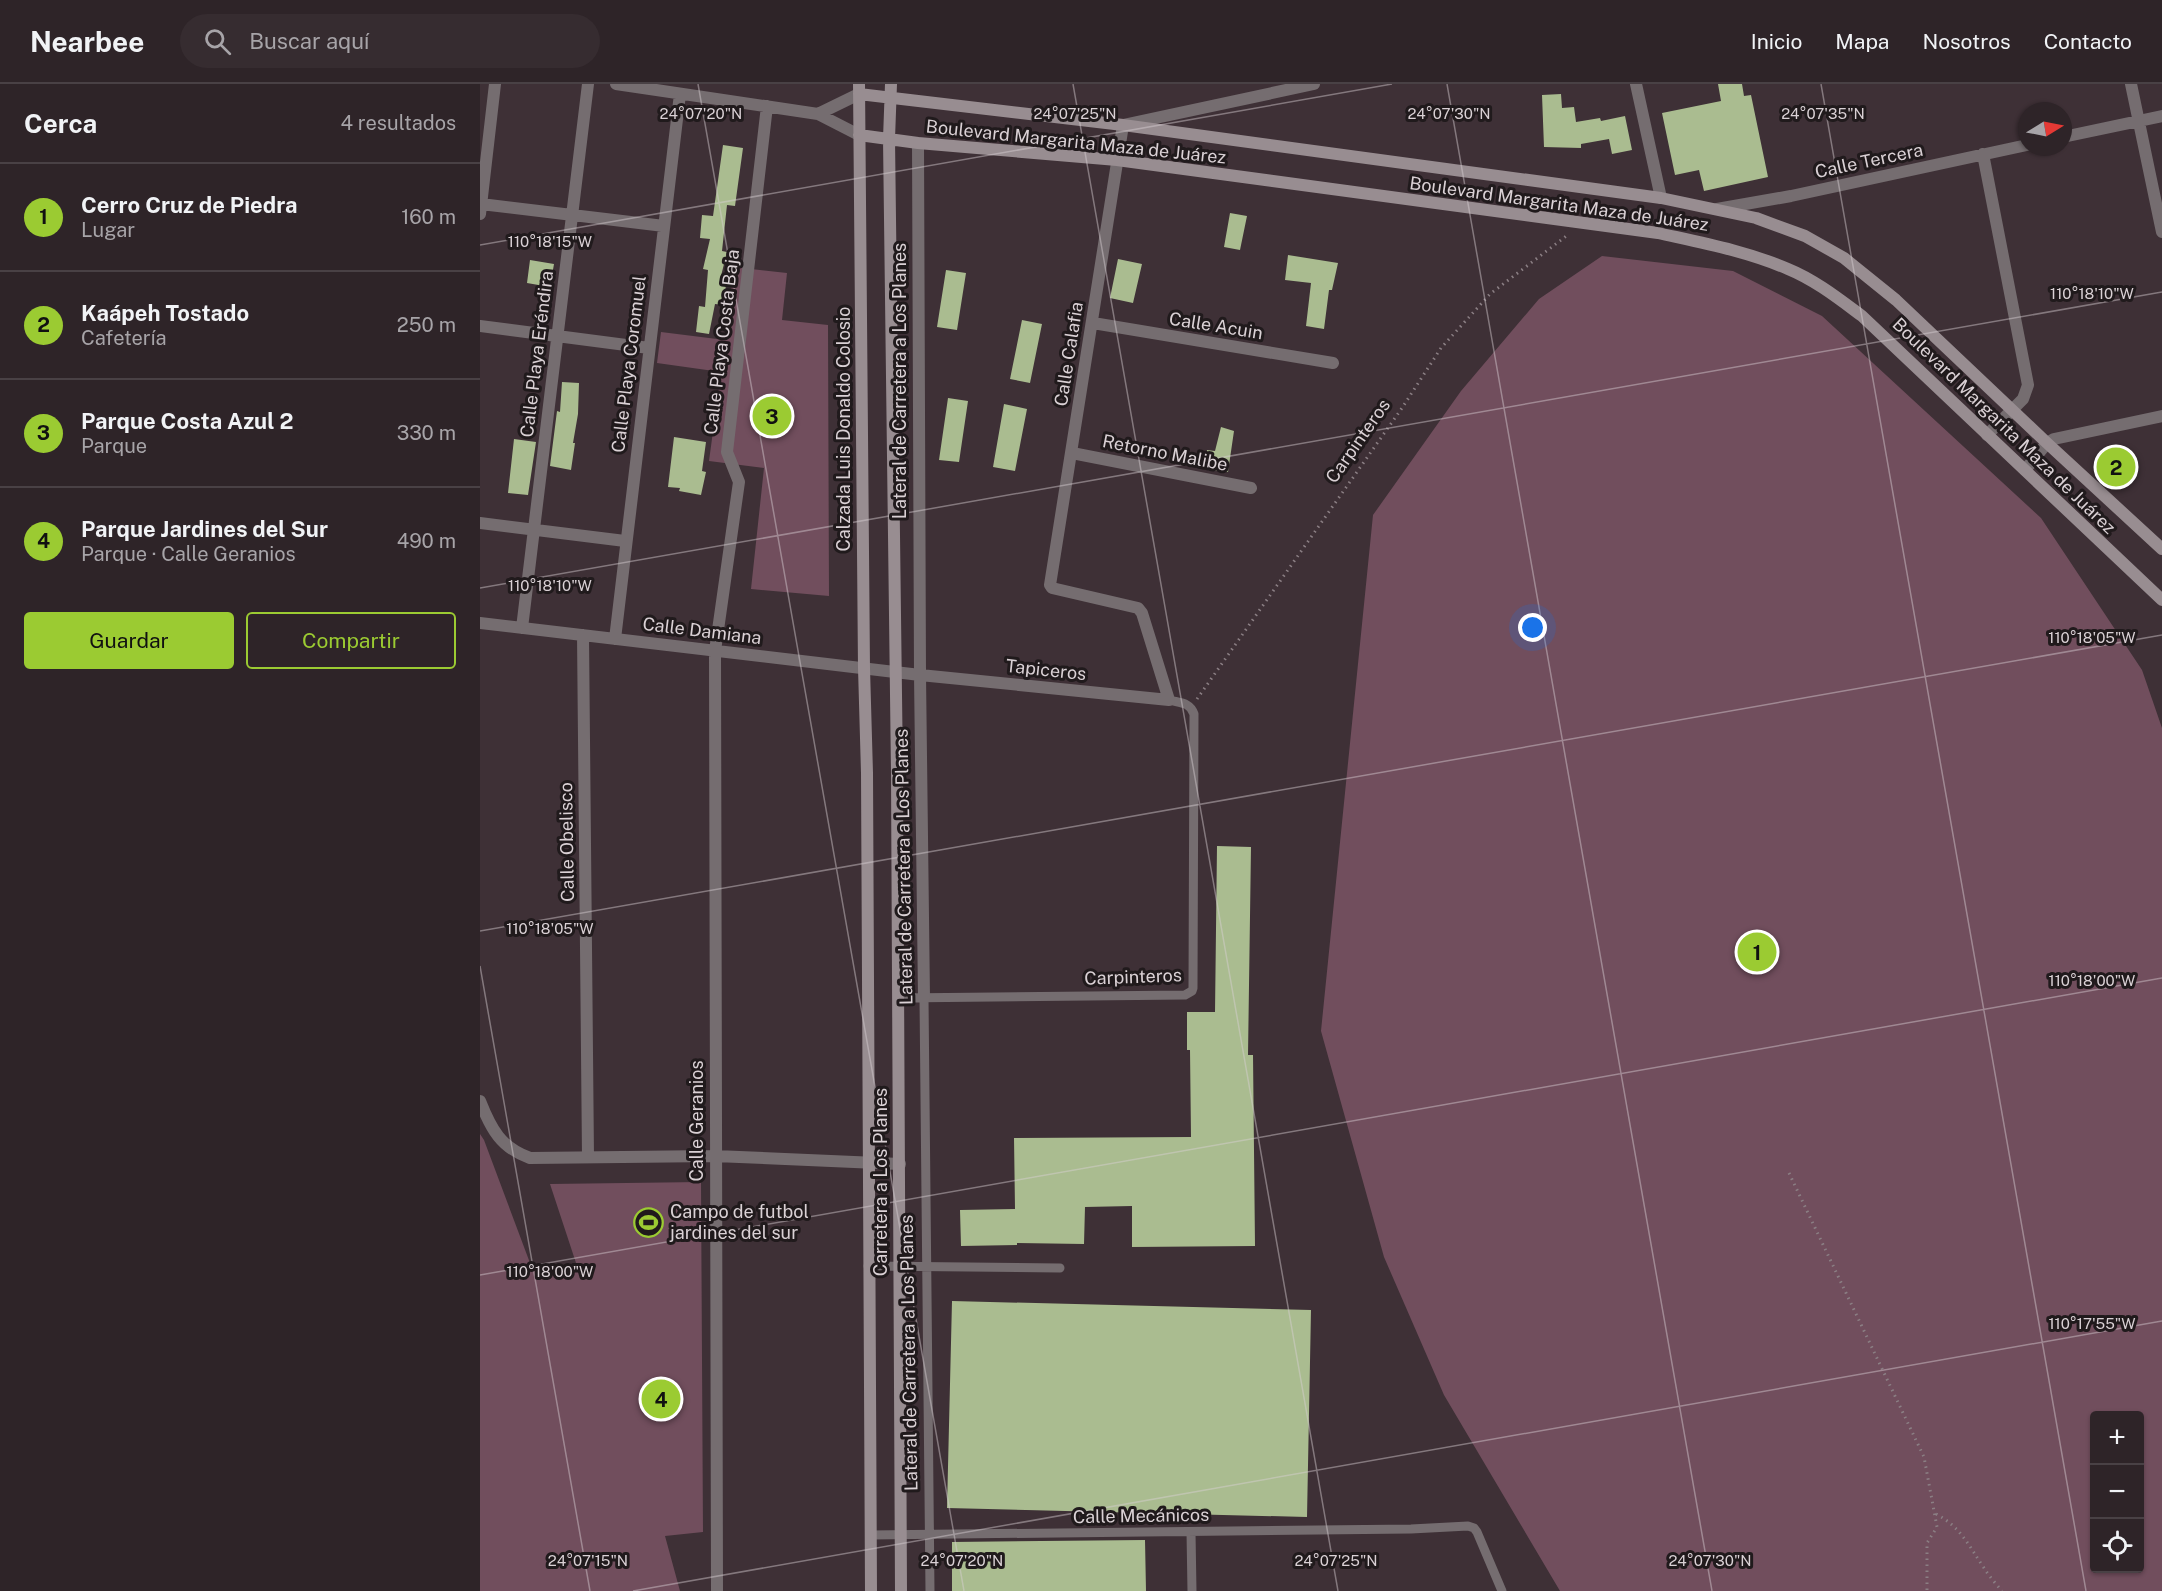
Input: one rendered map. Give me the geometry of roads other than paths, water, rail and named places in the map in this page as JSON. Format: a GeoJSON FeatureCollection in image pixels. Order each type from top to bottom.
{"type":"FeatureCollection","features":[{"type":"Feature","properties":{"kind":"main road"},"geometry":{"type":"LineString","coordinates":[[891,84],[889,139],[896,672]]}},
{"type":"Feature","properties":{"kind":"main road","name":"Boulevard Margarita Maza de Juárez"},"geometry":{"type":"LineString","coordinates":[[859,89],[891,97],[1123,125],[1661,198],[1756,218],[1805,236],[1844,258],[1896,300],[2162,549]]}},
{"type":"Feature","properties":{"kind":"main road","name":"Calzada Luis Donaldo Colosio"},"geometry":{"type":"LineString","coordinates":[[859,89],[867,773]]}},
{"type":"Feature","properties":{"kind":"main road","name":"Boulevard Margarita Maza de Juárez"},"geometry":{"type":"LineString","coordinates":[[859,135],[918,143],[1117,160],[1658,233],[1736,250],[1790,270],[1827,291],[1862,316],[2162,600]]}},
{"type":"Feature","properties":{"kind":"main road","name":"Carretera a Los Planes"},"geometry":{"type":"LineString","coordinates":[[896,672],[901,1591]]}},
{"type":"Feature","properties":{"kind":"main road","name":"Carretera a Los Planes"},"geometry":{"type":"LineString","coordinates":[[867,773],[871,1591]]}},
{"type":"Feature","properties":{"kind":"street"},"geometry":{"type":"LineString","coordinates":[[495,84],[481,209],[572,215],[664,226]]}},
{"type":"Feature","properties":{"kind":"street","name":"Calle Playa Eréndira"},"geometry":{"type":"LineString","coordinates":[[522,628],[588,84]]}},
{"type":"Feature","properties":{"kind":"street"},"geometry":{"type":"LineString","coordinates":[[616,84],[818,114],[859,135]]}},
{"type":"Feature","properties":{"kind":"street"},"geometry":{"type":"LineString","coordinates":[[1123,125],[1314,84]]}},
{"type":"Feature","properties":{"kind":"street"},"geometry":{"type":"LineString","coordinates":[[1636,84],[1661,198]]}},
{"type":"Feature","properties":{"kind":"street"},"geometry":{"type":"LineString","coordinates":[[2131,84],[2162,232]]}},
{"type":"Feature","properties":{"kind":"street"},"geometry":{"type":"LineString","coordinates":[[818,114],[859,89]]}},
{"type":"Feature","properties":{"kind":"street","name":"Calle Playa Coromuel"},"geometry":{"type":"LineString","coordinates":[[615,639],[680,93]]}},
{"type":"Feature","properties":{"kind":"street","name":"Calle Playa Costa Baja"},"geometry":{"type":"LineString","coordinates":[[715,651],[739,482],[728,452],[767,106]]}},
{"type":"Feature","properties":{"kind":"street"},"geometry":{"type":"LineString","coordinates":[[2072,135],[2162,116]]}},
{"type":"Feature","properties":{"kind":"street","name":"Calle Calafia"},"geometry":{"type":"LineString","coordinates":[[1123,125],[1050,583],[1052,588],[1138,608],[1145,621],[1169,700]]}},
{"type":"Feature","properties":{"kind":"street","name":"Lateral de Carretera a Los Planes"},"geometry":{"type":"LineString","coordinates":[[918,143],[924,998]]}},
{"type":"Feature","properties":{"kind":"street","name":"Calle Tercera"},"geometry":{"type":"LineString","coordinates":[[1718,209],[1791,196],[2018,147]]}},
{"type":"Feature","properties":{"kind":"street"},"geometry":{"type":"LineString","coordinates":[[1983,154],[2028,385],[2023,399],[1987,435]]}},
{"type":"Feature","properties":{"kind":"street","name":"Calle Acuin"},"geometry":{"type":"LineString","coordinates":[[1093,323],[1334,363]]}},
{"type":"Feature","properties":{"kind":"street"},"geometry":{"type":"LineString","coordinates":[[480,326],[649,348]]}},
{"type":"Feature","properties":{"kind":"street"},"geometry":{"type":"LineString","coordinates":[[2025,470],[2047,443],[2062,436],[2162,416]]}},
{"type":"Feature","properties":{"kind":"street","name":"Retorno Malibe"},"geometry":{"type":"LineString","coordinates":[[1072,453],[1251,488]]}},
{"type":"Feature","properties":{"kind":"street"},"geometry":{"type":"LineString","coordinates":[[480,523],[625,541]]}},
{"type":"Feature","properties":{"kind":"street","name":"Calle Damiana"},"geometry":{"type":"LineString","coordinates":[[480,623],[920,675]]}},
{"type":"Feature","properties":{"kind":"street","name":"Calle Obelisco"},"geometry":{"type":"LineString","coordinates":[[583,635],[588,1157]]}},
{"type":"Feature","properties":{"kind":"street","name":"Calle Geranios"},"geometry":{"type":"LineString","coordinates":[[715,651],[717,1591]]}},
{"type":"Feature","properties":{"kind":"street","name":"Tapiceros"},"geometry":{"type":"LineString","coordinates":[[920,675],[1169,700]]}},
{"type":"Feature","properties":{"kind":"street"},"geometry":{"type":"LineString","coordinates":[[480,1101],[500,1140],[516,1153],[530,1158],[715,1156],[900,1164]]}},
{"type":"Feature","properties":{"kind":"lane","name":"Carpinteros"},"geometry":{"type":"LineString","coordinates":[[899,998],[1185,995],[1192,991],[1194,714],[1192,707],[1188,704],[1169,700]]}},
{"type":"Feature","properties":{"kind":"lane","name":"Lateral de Carretera a Los Planes"},"geometry":{"type":"LineString","coordinates":[[924,998],[930,1591]]}},
{"type":"Feature","properties":{"kind":"lane"},"geometry":{"type":"LineString","coordinates":[[868,1266],[1060,1268]]}},
{"type":"Feature","properties":{"kind":"lane","name":"Calle Mecánicos"},"geometry":{"type":"LineString","coordinates":[[871,1535],[1411,1529],[1468,1526],[1474,1528],[1502,1591]]}},
{"type":"Feature","properties":{"kind":"lane"},"geometry":{"type":"LineString","coordinates":[[1191,1532],[1192,1591]]}},
{"type":"Feature","properties":{"kind":"place","name":"Parque Costa Azul 2"},"geometry":{"type":"Point","coordinates":[772,416]}},
{"type":"Feature","properties":{"kind":"place","name":"Kaápeh Tostado"},"geometry":{"type":"Point","coordinates":[2116,467]}},
{"type":"Feature","properties":{"kind":"place","name":"Cerro Cruz de Piedra"},"geometry":{"type":"Point","coordinates":[1757,952]}},
{"type":"Feature","properties":{"kind":"place","name":"Campo de futbol jardines del sur"},"geometry":{"type":"Point","coordinates":[649,1222]}},
{"type":"Feature","properties":{"kind":"place","name":"Parque Jardines del Sur"},"geometry":{"type":"Point","coordinates":[661,1399]}}]}
